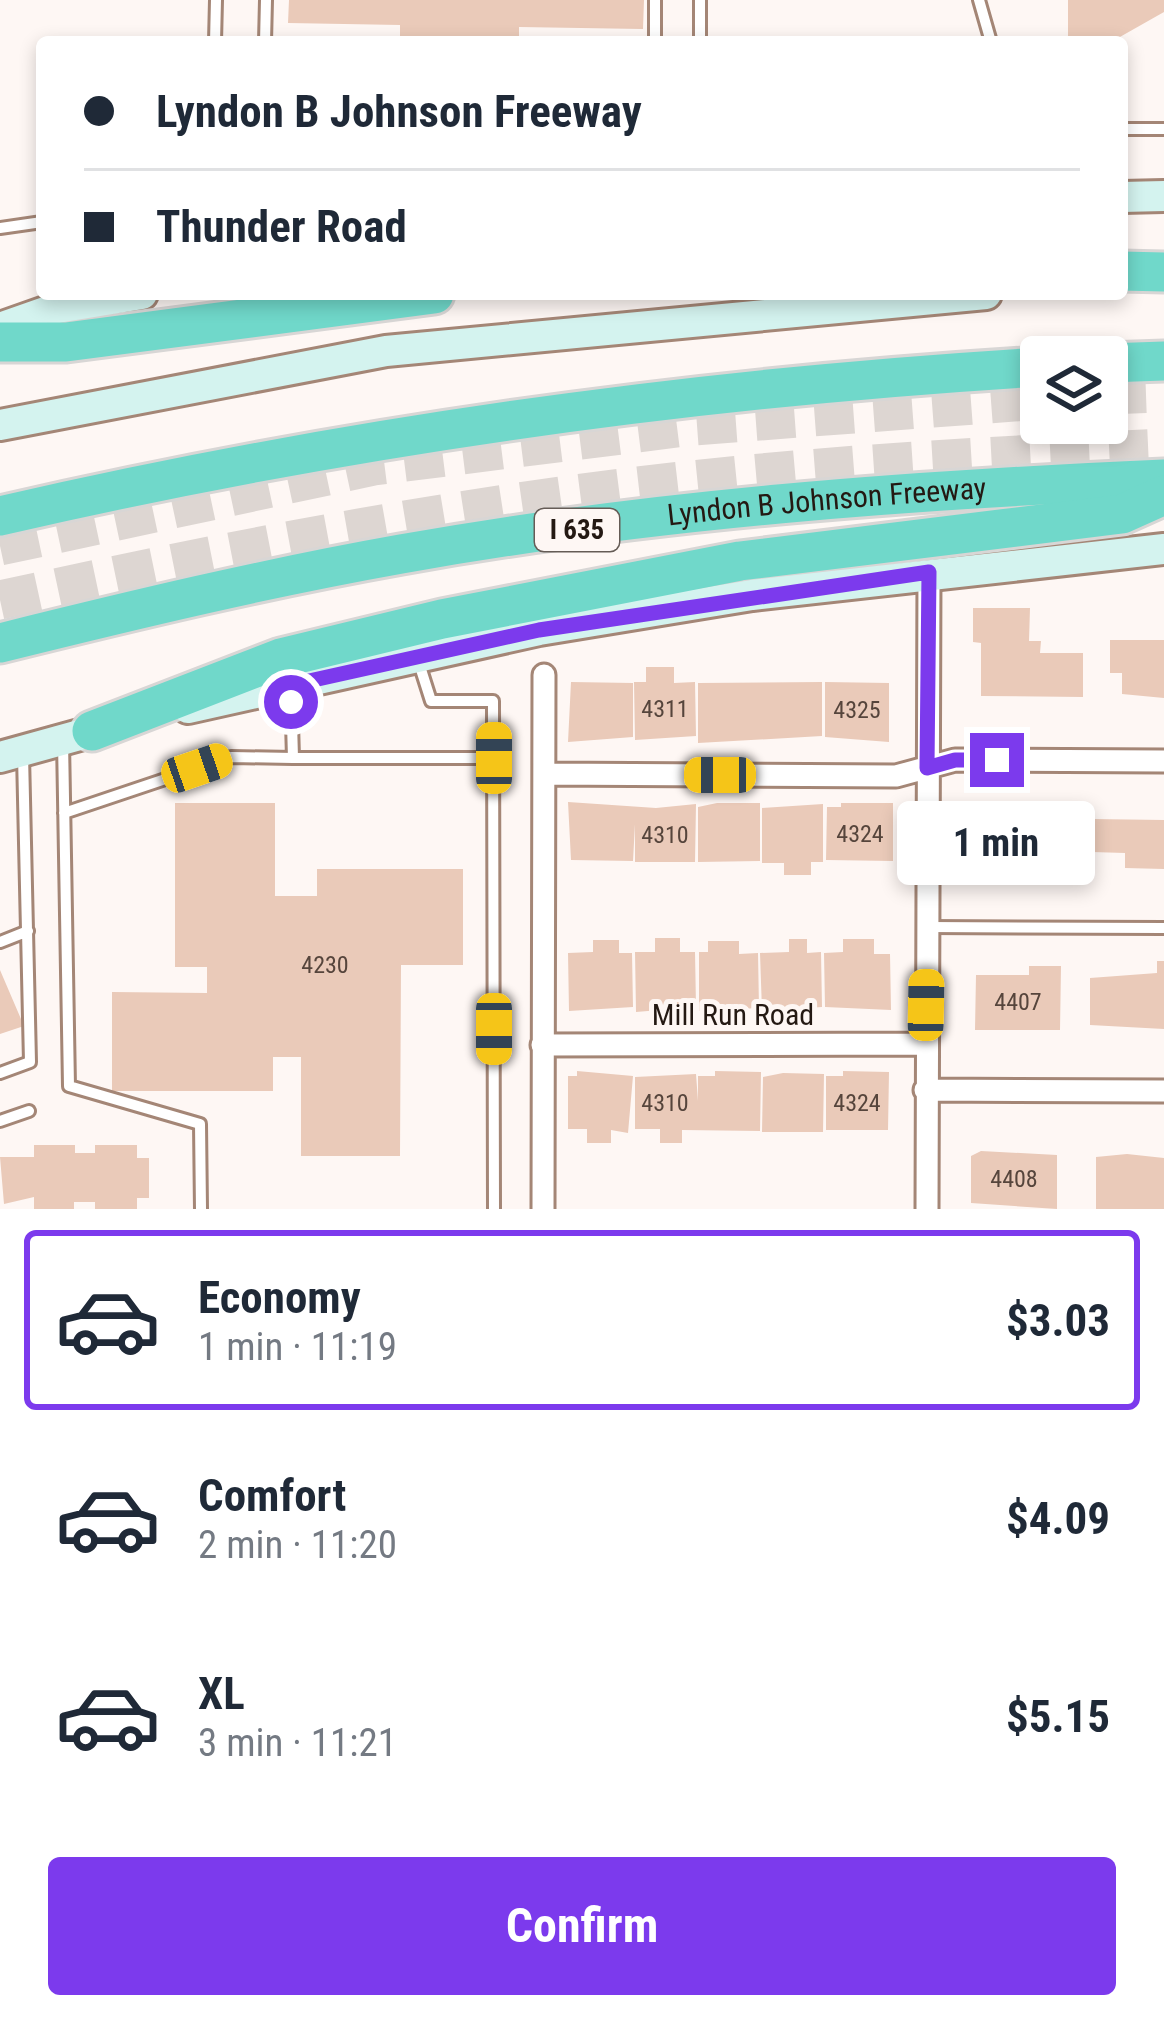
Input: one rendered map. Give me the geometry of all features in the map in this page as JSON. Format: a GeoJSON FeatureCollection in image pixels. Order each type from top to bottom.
{"type":"FeatureCollection","features":[{"type":"Feature","properties":{"kind":"highway"},"geometry":{"type":"LineString","coordinates":[[1128,270],[1164,272]]}},
{"type":"Feature","properties":{"kind":"highway"},"geometry":{"type":"LineString","coordinates":[[0,342],[66,342],[388,300]]}},
{"type":"Feature","properties":{"kind":"highway"},"geometry":{"type":"LineString","coordinates":[[1128,362],[1164,361]]}},
{"type":"Feature","properties":{"kind":"highway"},"geometry":{"type":"LineString","coordinates":[[0,516],[370,441],[692,397],[1020,369]]}},
{"type":"Feature","properties":{"kind":"highway","name":"Lyndon B Johnson Freeway"},"geometry":{"type":"LineString","coordinates":[[0,643],[208,591],[406,553],[837,499],[1164,479]]}},
{"type":"Feature","properties":{"kind":"highway"},"geometry":{"type":"LineString","coordinates":[[77,735],[281,658],[442,619],[740,561],[1122,514],[1164,496]]}},
{"type":"Feature","properties":{"kind":"main road"},"geometry":{"type":"LineString","coordinates":[[1128,197],[1164,196]]}},
{"type":"Feature","properties":{"kind":"main road"},"geometry":{"type":"LineString","coordinates":[[1128,269],[1164,260]]}},
{"type":"Feature","properties":{"kind":"main road"},"geometry":{"type":"LineString","coordinates":[[0,328],[57,308],[106,300]]}},
{"type":"Feature","properties":{"kind":"main road"},"geometry":{"type":"LineString","coordinates":[[0,425],[386,351],[923,300]]}},
{"type":"Feature","properties":{"kind":"main road"},"geometry":{"type":"LineString","coordinates":[[12,754],[77,735],[539,630],[929,572],[1164,549]]}},
{"type":"Feature","properties":{"kind":"street"},"geometry":{"type":"LineString","coordinates":[[927,1209],[929,572]]}},
{"type":"Feature","properties":{"kind":"street"},"geometry":{"type":"LineString","coordinates":[[543,1209],[544,675]]}},
{"type":"Feature","properties":{"kind":"street"},"geometry":{"type":"LineString","coordinates":[[544,774],[896,776],[955,760],[1164,761]]}},
{"type":"Feature","properties":{"kind":"street","name":"Mill Run Road"},"geometry":{"type":"LineString","coordinates":[[542,1045],[925,1045]]}},
{"type":"Feature","properties":{"kind":"street"},"geometry":{"type":"LineString","coordinates":[[926,1090],[1164,1091]]}},
{"type":"Feature","properties":{"kind":"lane"},"geometry":{"type":"LineString","coordinates":[[215,36],[216,0]]}},
{"type":"Feature","properties":{"kind":"lane"},"geometry":{"type":"LineString","coordinates":[[265,36],[266,0]]}},
{"type":"Feature","properties":{"kind":"lane"},"geometry":{"type":"LineString","coordinates":[[655,36],[656,0]]}},
{"type":"Feature","properties":{"kind":"lane"},"geometry":{"type":"LineString","coordinates":[[700,0],[700,36]]}},
{"type":"Feature","properties":{"kind":"lane"},"geometry":{"type":"LineString","coordinates":[[979,0],[989,36]]}},
{"type":"Feature","properties":{"kind":"lane"},"geometry":{"type":"LineString","coordinates":[[1128,129],[1164,129]]}},
{"type":"Feature","properties":{"kind":"lane"},"geometry":{"type":"LineString","coordinates":[[0,228],[36,222]]}},
{"type":"Feature","properties":{"kind":"lane"},"geometry":{"type":"LineString","coordinates":[[418,657],[431,701],[494,701],[494,1209]]}},
{"type":"Feature","properties":{"kind":"lane"},"geometry":{"type":"LineString","coordinates":[[291,685],[293,758]]}},
{"type":"Feature","properties":{"kind":"lane"},"geometry":{"type":"LineString","coordinates":[[77,735],[64,813],[69,1086],[200,1124],[201,1209]]}},
{"type":"Feature","properties":{"kind":"lane"},"geometry":{"type":"LineString","coordinates":[[0,1073],[30,1062],[28,931],[12,754]]}},
{"type":"Feature","properties":{"kind":"lane"},"geometry":{"type":"LineString","coordinates":[[64,813],[231,757],[494,758]]}},
{"type":"Feature","properties":{"kind":"lane"},"geometry":{"type":"LineString","coordinates":[[927,927],[1164,928]]}},
{"type":"Feature","properties":{"kind":"lane"},"geometry":{"type":"LineString","coordinates":[[0,941],[28,931]]}},
{"type":"Feature","properties":{"kind":"lane"},"geometry":{"type":"LineString","coordinates":[[0,1121],[29,1111]]}},
{"type":"Feature","properties":{"kind":"building"},"geometry":{"type":"Polygon","coordinates":[[[289,0],[644,0],[643,29],[519,27],[519,36],[400,36],[400,25],[288,23],[289,0]]]}},
{"type":"Feature","properties":{"kind":"building"},"geometry":{"type":"Polygon","coordinates":[[[1068,0],[1164,0],[1164,12],[1122,36],[1068,36],[1068,0]]]}},
{"type":"Feature","properties":{"kind":"building"},"geometry":{"type":"Polygon","coordinates":[[[973,608],[1030,608],[1029,641],[1041,641],[1040,653],[1083,653],[1083,697],[981,696],[981,643],[973,642],[973,608]]]}},
{"type":"Feature","properties":{"kind":"building"},"geometry":{"type":"Polygon","coordinates":[[[1110,640],[1164,640],[1164,698],[1122,694],[1122,673],[1110,673],[1110,640]]]}},
{"type":"Feature","properties":{"kind":"building"},"geometry":{"type":"Polygon","coordinates":[[[646,667],[674,667],[674,683],[695,682],[696,736],[635,740],[634,682],[646,682],[646,667]]]}},
{"type":"Feature","properties":{"kind":"building"},"geometry":{"type":"Polygon","coordinates":[[[571,682],[633,683],[633,737],[568,742],[571,682]]]}},
{"type":"Feature","properties":{"kind":"building"},"geometry":{"type":"Polygon","coordinates":[[[822,682],[822,736],[698,743],[698,683],[822,682]]]}},
{"type":"Feature","properties":{"kind":"building"},"geometry":{"type":"Polygon","coordinates":[[[825,682],[889,683],[889,742],[825,737],[825,682]]]}},
{"type":"Feature","properties":{"kind":"building"},"geometry":{"type":"Polygon","coordinates":[[[568,802],[656,808],[696,804],[695,862],[635,862],[635,824],[633,861],[571,860],[568,802]]]}},
{"type":"Feature","properties":{"kind":"building"},"geometry":{"type":"Polygon","coordinates":[[[175,803],[275,803],[275,896],[317,896],[317,869],[463,869],[463,965],[401,965],[400,1156],[301,1156],[301,1057],[273,1057],[273,1091],[112,1091],[112,992],[207,993],[207,967],[175,967],[175,803]]]}},
{"type":"Feature","properties":{"kind":"building"},"geometry":{"type":"Polygon","coordinates":[[[760,803],[760,861],[698,862],[698,807],[760,803]]]}},
{"type":"Feature","properties":{"kind":"building"},"geometry":{"type":"Polygon","coordinates":[[[841,803],[893,803],[893,861],[826,860],[827,807],[841,807],[841,803]]]}},
{"type":"Feature","properties":{"kind":"building"},"geometry":{"type":"Polygon","coordinates":[[[823,804],[823,862],[811,862],[811,875],[784,875],[784,863],[762,863],[762,808],[823,804]]]}},
{"type":"Feature","properties":{"kind":"building"},"geometry":{"type":"Polygon","coordinates":[[[1002,816],[1066,822],[1066,880],[1030,880],[1030,873],[1018,873],[1018,882],[995,882],[995,859],[972,859],[972,822],[1002,822],[1002,816]]]}},
{"type":"Feature","properties":{"kind":"building"},"geometry":{"type":"Polygon","coordinates":[[[1092,819],[1164,820],[1164,869],[1125,868],[1125,853],[1092,852],[1092,845],[1087,844],[1092,819]]]}},
{"type":"Feature","properties":{"kind":"building"},"geometry":{"type":"Polygon","coordinates":[[[655,938],[680,938],[680,952],[695,952],[696,1007],[636,1012],[635,952],[655,952],[655,938]]]}},
{"type":"Feature","properties":{"kind":"building"},"geometry":{"type":"Polygon","coordinates":[[[789,939],[807,939],[807,953],[821,952],[822,1007],[762,1011],[760,953],[789,952],[789,939]]]}},
{"type":"Feature","properties":{"kind":"building"},"geometry":{"type":"Polygon","coordinates":[[[843,939],[874,939],[874,954],[890,954],[891,1010],[825,1007],[824,953],[843,952],[843,939]]]}},
{"type":"Feature","properties":{"kind":"building"},"geometry":{"type":"Polygon","coordinates":[[[593,940],[619,940],[619,953],[632,953],[633,1007],[569,1011],[568,953],[593,952],[593,940]]]}},
{"type":"Feature","properties":{"kind":"building"},"geometry":{"type":"Polygon","coordinates":[[[708,941],[739,941],[739,954],[758,953],[759,1008],[699,1011],[699,952],[708,952],[708,941]]]}},
{"type":"Feature","properties":{"kind":"building"},"geometry":{"type":"Polygon","coordinates":[[[1157,961],[1164,961],[1164,1029],[1090,1025],[1090,978],[1157,973],[1157,961]]]}},
{"type":"Feature","properties":{"kind":"building"},"geometry":{"type":"Polygon","coordinates":[[[1029,966],[1061,966],[1060,1030],[975,1030],[976,975],[1029,975],[1029,966]]]}},
{"type":"Feature","properties":{"kind":"building"},"geometry":{"type":"Polygon","coordinates":[[[0,970],[24,1026],[0,1034],[0,970]]]}},
{"type":"Feature","properties":{"kind":"building"},"geometry":{"type":"Polygon","coordinates":[[[577,1071],[633,1076],[628,1133],[611,1130],[611,1143],[587,1143],[587,1129],[568,1129],[568,1076],[577,1076],[577,1071]]]}},
{"type":"Feature","properties":{"kind":"building"},"geometry":{"type":"Polygon","coordinates":[[[715,1071],[761,1072],[760,1131],[682,1130],[682,1143],[660,1143],[660,1129],[635,1129],[635,1077],[696,1074],[698,1101],[698,1076],[715,1076],[715,1071]]]}},
{"type":"Feature","properties":{"kind":"building"},"geometry":{"type":"Polygon","coordinates":[[[843,1071],[889,1072],[888,1130],[826,1130],[826,1076],[843,1076],[843,1071]]]}},
{"type":"Feature","properties":{"kind":"building"},"geometry":{"type":"Polygon","coordinates":[[[824,1074],[823,1132],[762,1132],[763,1077],[824,1074]]]}},
{"type":"Feature","properties":{"kind":"building"},"geometry":{"type":"Polygon","coordinates":[[[34,1145],[75,1145],[75,1153],[95,1153],[95,1145],[137,1145],[137,1158],[149,1158],[149,1198],[137,1198],[137,1209],[95,1209],[95,1202],[74,1202],[74,1209],[34,1209],[34,1197],[4,1204],[0,1157],[34,1157],[34,1145]]]}},
{"type":"Feature","properties":{"kind":"building"},"geometry":{"type":"Polygon","coordinates":[[[981,1151],[1057,1155],[1057,1209],[971,1203],[971,1156],[981,1151]]]}},
{"type":"Feature","properties":{"kind":"building"},"geometry":{"type":"Polygon","coordinates":[[[1096,1157],[1164,1158],[1164,1209],[1096,1209],[1096,1157]]]}},
{"type":"Feature","properties":{"kind":"tunnel"},"geometry":{"type":"LineString","coordinates":[[1128,394],[1164,393]]}},
{"type":"Feature","properties":{"kind":"tunnel"},"geometry":{"type":"LineString","coordinates":[[0,546],[374,466],[693,426],[1020,402]]}},
{"type":"Feature","properties":{"kind":"tunnel"},"geometry":{"type":"LineString","coordinates":[[0,600],[344,531],[604,490],[868,464],[1164,448]]}},
{"type":"Feature","properties":{"kind":"route"},"geometry":{"type":"LineString","coordinates":[[291,702],[291,685],[539,630],[929,572],[927,768],[955,760],[997,760]]}}]}
